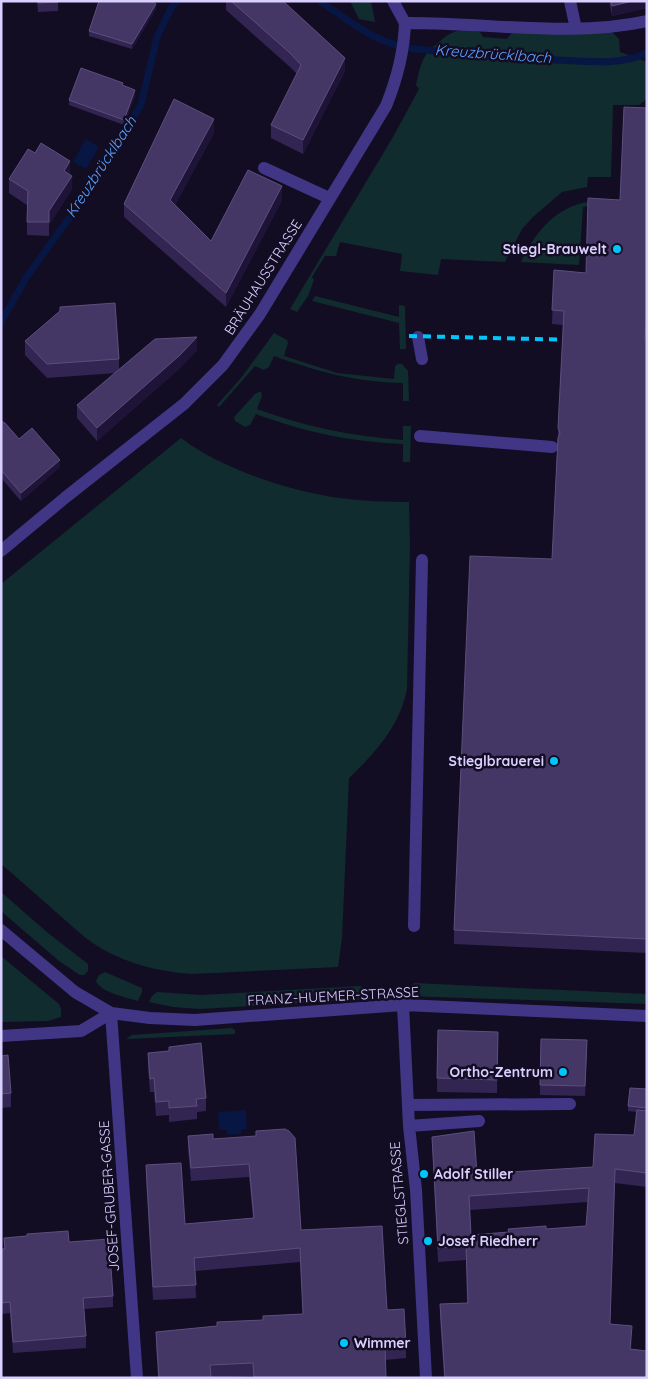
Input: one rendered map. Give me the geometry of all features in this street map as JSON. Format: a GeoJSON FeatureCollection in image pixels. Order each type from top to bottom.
{"type":"FeatureCollection","features":[{"type":"Feature","properties":{"kind":"street"},"geometry":{"type":"LineString","coordinates":[[392,1],[405,28],[433,22],[576,29],[613,27],[647,21]]}},
{"type":"Feature","properties":{"kind":"street"},"geometry":{"type":"LineString","coordinates":[[570,1],[576,29]]}},
{"type":"Feature","properties":{"kind":"street","name":"BRÄUHAUSSTRASSE"},"geometry":{"type":"LineString","coordinates":[[1,551],[184,404],[223,365],[260,314],[386,106],[396,80],[405,28]]}},
{"type":"Feature","properties":{"kind":"street"},"geometry":{"type":"LineString","coordinates":[[264,168],[329,198]]}},
{"type":"Feature","properties":{"kind":"street"},"geometry":{"type":"LineString","coordinates":[[418,337],[422,358]]}},
{"type":"Feature","properties":{"kind":"street"},"geometry":{"type":"LineString","coordinates":[[420,436],[552,446]]}},
{"type":"Feature","properties":{"kind":"street"},"geometry":{"type":"LineString","coordinates":[[414,926],[422,560]]}},
{"type":"Feature","properties":{"kind":"street","name":"FRANZ-HUEMER-STRASSE"},"geometry":{"type":"LineString","coordinates":[[1,930],[75,992],[111,1013],[150,1018],[195,1020],[402,1005],[647,1016]]}},
{"type":"Feature","properties":{"kind":"street","name":"STIEGLSTRASSE"},"geometry":{"type":"LineString","coordinates":[[402,1005],[408,1126],[416,1190],[426,1378]]}},
{"type":"Feature","properties":{"kind":"street"},"geometry":{"type":"LineString","coordinates":[[1,1036],[81,1031],[111,1013]]}},
{"type":"Feature","properties":{"kind":"street","name":"JOSEF-GRUBER-GASSE"},"geometry":{"type":"LineString","coordinates":[[111,1013],[137,1378]]}},
{"type":"Feature","properties":{"kind":"street"},"geometry":{"type":"LineString","coordinates":[[408,1105],[570,1104]]}},
{"type":"Feature","properties":{"kind":"street"},"geometry":{"type":"LineString","coordinates":[[408,1126],[480,1122]]}},
{"type":"Feature","properties":{"kind":"green space"},"geometry":{"type":"Polygon","coordinates":[[[350,1],[371,1],[375,22],[359,19],[350,1]]]}},
{"type":"Feature","properties":{"kind":"green space"},"geometry":{"type":"Polygon","coordinates":[[[465,30],[480,32],[483,37],[507,39],[514,30],[611,31],[619,39],[620,52],[647,62],[647,99],[639,105],[613,105],[611,177],[588,177],[587,187],[562,192],[522,229],[505,262],[441,259],[438,275],[400,271],[402,254],[340,242],[336,256],[325,256],[312,277],[314,280],[308,296],[297,312],[290,309],[393,137],[419,89],[416,85],[421,65],[426,55],[449,34],[465,30]]]}},
{"type":"Feature","properties":{"kind":"green space"},"geometry":{"type":"Polygon","coordinates":[[[588,202],[588,206],[583,207],[579,265],[521,262],[532,242],[547,223],[565,210],[588,202]]]}},
{"type":"Feature","properties":{"kind":"green space"},"geometry":{"type":"Polygon","coordinates":[[[315,296],[399,317],[399,305],[405,306],[406,349],[400,349],[399,323],[312,301],[315,296]]]}},
{"type":"Feature","properties":{"kind":"green space"},"geometry":{"type":"Polygon","coordinates":[[[274,333],[287,340],[288,343],[284,356],[337,373],[394,379],[395,366],[402,364],[408,371],[409,401],[403,401],[403,383],[369,381],[337,375],[274,356],[269,367],[264,370],[255,366],[219,407],[217,405],[241,378],[274,333]]]}},
{"type":"Feature","properties":{"kind":"green space"},"geometry":{"type":"Polygon","coordinates":[[[261,392],[262,396],[257,409],[329,430],[403,440],[403,426],[411,426],[410,462],[403,462],[403,444],[364,441],[328,435],[256,414],[250,425],[245,427],[235,421],[234,417],[261,392]]]}},
{"type":"Feature","properties":{"kind":"green space"},"geometry":{"type":"Polygon","coordinates":[[[181,438],[197,449],[235,469],[300,490],[340,498],[409,502],[407,689],[399,715],[385,738],[349,778],[342,938],[338,967],[191,974],[157,969],[134,963],[102,949],[90,941],[1,864],[1,584],[181,438]]]}},
{"type":"Feature","properties":{"kind":"green space"},"geometry":{"type":"Polygon","coordinates":[[[1,892],[48,933],[88,964],[88,971],[84,975],[80,975],[59,961],[1,911],[1,892]]]}},
{"type":"Feature","properties":{"kind":"green space"},"geometry":{"type":"Polygon","coordinates":[[[1,956],[59,1004],[61,1017],[48,1021],[1,1022],[1,956]]]}},
{"type":"Feature","properties":{"kind":"green space"},"geometry":{"type":"Polygon","coordinates":[[[105,972],[142,988],[138,1001],[103,989],[96,981],[99,975],[105,972]]]}},
{"type":"Feature","properties":{"kind":"green space"},"geometry":{"type":"Polygon","coordinates":[[[414,983],[647,994],[647,1004],[407,996],[408,989],[414,983]]]}},
{"type":"Feature","properties":{"kind":"green space"},"geometry":{"type":"Polygon","coordinates":[[[360,986],[367,991],[368,999],[200,1009],[173,1007],[149,1002],[157,992],[201,995],[360,986]]]}},
{"type":"Feature","properties":{"kind":"green space"},"geometry":{"type":"Polygon","coordinates":[[[232,1028],[235,1030],[235,1034],[126,1039],[132,1035],[232,1028]]]}},
{"type":"Feature","properties":{"kind":"water"},"geometry":{"type":"Polygon","coordinates":[[[86,139],[99,147],[86,169],[73,162],[86,139]]]}},
{"type":"Feature","properties":{"kind":"water"},"geometry":{"type":"Polygon","coordinates":[[[246,1110],[247,1129],[241,1129],[241,1134],[227,1135],[227,1130],[219,1130],[218,1112],[246,1110]]]}},
{"type":"Feature","properties":{"kind":"building"},"geometry":{"type":"Polygon","coordinates":[[[37,1],[58,1],[58,2],[38,3],[37,1]]]}},
{"type":"Feature","properties":{"kind":"building"},"geometry":{"type":"Polygon","coordinates":[[[99,1],[151,1],[156,4],[132,44],[89,31],[99,1]]]}},
{"type":"Feature","properties":{"kind":"building"},"geometry":{"type":"Polygon","coordinates":[[[231,1],[283,1],[345,58],[303,140],[271,125],[301,65],[231,1]]]}},
{"type":"Feature","properties":{"kind":"building"},"geometry":{"type":"Polygon","coordinates":[[[611,1],[633,1],[612,6],[611,1]]]}},
{"type":"Feature","properties":{"kind":"building"},"geometry":{"type":"Polygon","coordinates":[[[81,68],[123,83],[122,85],[135,90],[124,120],[69,100],[81,68]]]}},
{"type":"Feature","properties":{"kind":"building"},"geometry":{"type":"Polygon","coordinates":[[[174,99],[214,119],[170,200],[211,241],[248,170],[282,186],[226,293],[124,204],[174,99]]]}},
{"type":"Feature","properties":{"kind":"building","name":"Stieglbrauerei"},"geometry":{"type":"Polygon","coordinates":[[[624,107],[647,108],[647,306],[645,340],[647,340],[647,939],[454,930],[470,556],[552,559],[558,438],[560,433],[558,428],[564,311],[552,310],[554,270],[586,273],[588,198],[620,200],[624,107]]]}},
{"type":"Feature","properties":{"kind":"building"},"geometry":{"type":"Polygon","coordinates":[[[41,143],[70,161],[64,171],[72,176],[49,211],[49,222],[27,222],[28,191],[9,179],[28,149],[35,153],[41,143]]]}},
{"type":"Feature","properties":{"kind":"building"},"geometry":{"type":"Polygon","coordinates":[[[115,303],[119,359],[47,364],[25,341],[60,311],[60,307],[115,303]]]}},
{"type":"Feature","properties":{"kind":"building"},"geometry":{"type":"Polygon","coordinates":[[[197,337],[180,355],[97,428],[77,405],[155,339],[197,337]]]}},
{"type":"Feature","properties":{"kind":"building"},"geometry":{"type":"Polygon","coordinates":[[[1,421],[19,439],[32,428],[60,460],[21,493],[1,470],[1,421]]]}},
{"type":"Feature","properties":{"kind":"building"},"geometry":{"type":"Polygon","coordinates":[[[438,1030],[498,1032],[497,1080],[437,1078],[438,1030]]]}},
{"type":"Feature","properties":{"kind":"building","name":"Ortho-Zentrum"},"geometry":{"type":"Polygon","coordinates":[[[541,1039],[587,1040],[585,1086],[540,1085],[541,1039]]]}},
{"type":"Feature","properties":{"kind":"building"},"geometry":{"type":"Polygon","coordinates":[[[201,1043],[206,1098],[196,1099],[197,1106],[169,1108],[169,1101],[156,1102],[154,1078],[150,1079],[148,1053],[169,1051],[169,1047],[201,1043]]]}},
{"type":"Feature","properties":{"kind":"building"},"geometry":{"type":"Polygon","coordinates":[[[8,1055],[11,1093],[1,1094],[1,1056],[8,1055]]]}},
{"type":"Feature","properties":{"kind":"building"},"geometry":{"type":"Polygon","coordinates":[[[630,1088],[647,1089],[647,1108],[628,1106],[630,1088]]]}},
{"type":"Feature","properties":{"kind":"building"},"geometry":{"type":"Polygon","coordinates":[[[637,1110],[647,1111],[647,1173],[615,1169],[610,1324],[632,1326],[630,1349],[647,1351],[647,1378],[445,1378],[440,1304],[468,1303],[466,1246],[438,1248],[432,1137],[474,1131],[477,1174],[593,1167],[595,1134],[634,1135],[637,1110]],[[589,1188],[469,1196],[471,1235],[509,1232],[508,1229],[546,1226],[546,1229],[586,1226],[589,1188]]]}},
{"type":"Feature","properties":{"kind":"building"},"geometry":{"type":"Polygon","coordinates":[[[285,1129],[295,1138],[301,1230],[382,1226],[387,1310],[404,1309],[406,1345],[385,1346],[386,1378],[254,1378],[253,1363],[210,1365],[211,1378],[159,1378],[156,1332],[217,1326],[217,1322],[263,1320],[263,1316],[303,1314],[300,1248],[194,1258],[196,1285],[153,1287],[146,1165],[181,1163],[185,1224],[254,1218],[249,1164],[191,1168],[188,1136],[213,1134],[213,1139],[256,1136],[256,1131],[285,1129]]]}},
{"type":"Feature","properties":{"kind":"building"},"geometry":{"type":"Polygon","coordinates":[[[68,1231],[69,1242],[109,1239],[113,1296],[83,1298],[86,1336],[13,1342],[10,1302],[1,1303],[1,1249],[5,1249],[4,1238],[68,1231]]]}},
{"type":"Feature","properties":{"kind":"waterway","name":"Kreuzbrücklbach"},"geometry":{"type":"LineString","coordinates":[[1,322],[26,278],[87,193],[141,105],[157,37],[171,8],[177,1]]}},
{"type":"Feature","properties":{"kind":"waterway","name":"Kreuzbrücklbach"},"geometry":{"type":"LineString","coordinates":[[320,1],[373,36],[408,48],[501,57],[591,62],[625,60],[647,53]]}},
{"type":"Feature","properties":{"kind":"railway"},"geometry":{"type":"LineString","coordinates":[[409,336],[577,340]]}},
{"type":"Feature","properties":{"kind":"place","name":"Stiegl-Brauwelt"},"geometry":{"type":"Point","coordinates":[617,249]}},
{"type":"Feature","properties":{"kind":"place","name":"Stieglbrauerei"},"geometry":{"type":"Point","coordinates":[554,761]}},
{"type":"Feature","properties":{"kind":"place","name":"Ortho-Zentrum"},"geometry":{"type":"Point","coordinates":[563,1072]}},
{"type":"Feature","properties":{"kind":"place","name":"Adolf Stiller"},"geometry":{"type":"Point","coordinates":[424,1174]}},
{"type":"Feature","properties":{"kind":"place","name":"Josef Riedherr"},"geometry":{"type":"Point","coordinates":[428,1241]}},
{"type":"Feature","properties":{"kind":"place","name":"Wimmer"},"geometry":{"type":"Point","coordinates":[344,1343]}}]}
